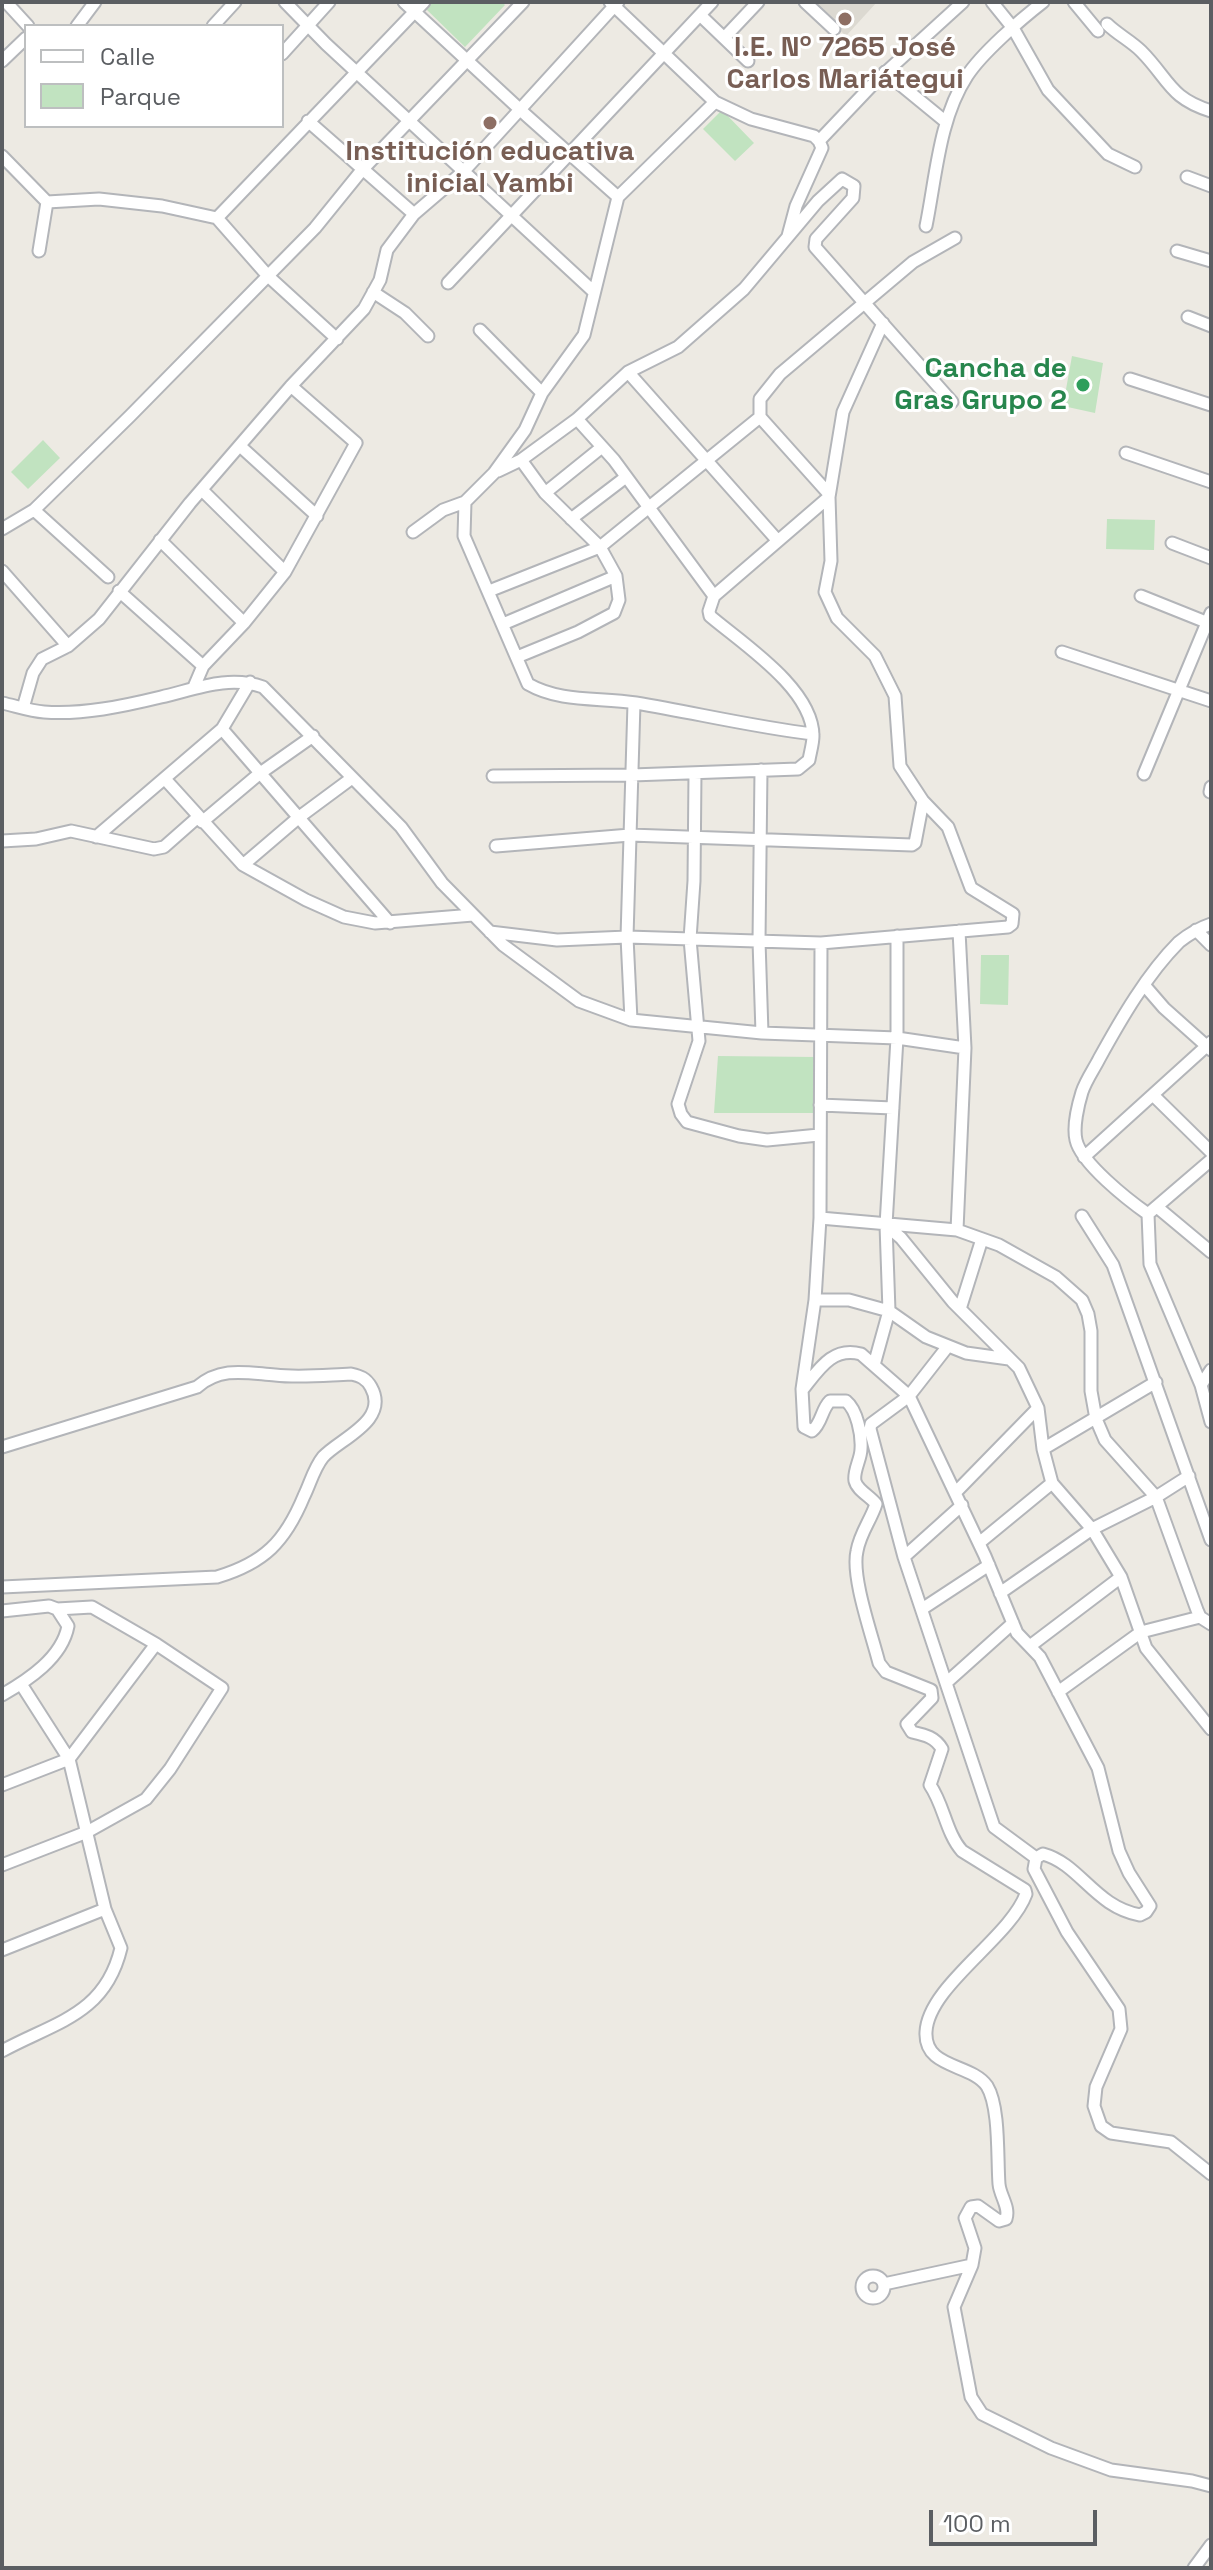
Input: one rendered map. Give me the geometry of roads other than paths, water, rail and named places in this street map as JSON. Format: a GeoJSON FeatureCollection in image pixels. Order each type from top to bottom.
{"type":"FeatureCollection","features":[{"type":"Feature","properties":{"kind":"street"},"geometry":{"type":"LineString","coordinates":[[6,2],[26,24]]}},
{"type":"Feature","properties":{"kind":"street"},"geometry":{"type":"LineString","coordinates":[[78,24],[95,2]]}},
{"type":"Feature","properties":{"kind":"street"},"geometry":{"type":"LineString","coordinates":[[215,24],[235,2]]}},
{"type":"Feature","properties":{"kind":"street"},"geometry":{"type":"LineString","coordinates":[[285,2],[594,292]]}},
{"type":"Feature","properties":{"kind":"street"},"geometry":{"type":"LineString","coordinates":[[284,52],[329,2]]}},
{"type":"Feature","properties":{"kind":"street"},"geometry":{"type":"LineString","coordinates":[[404,2],[618,197]]}},
{"type":"Feature","properties":{"kind":"street"},"geometry":{"type":"LineString","coordinates":[[217,218],[424,2]]}},
{"type":"Feature","properties":{"kind":"street"},"geometry":{"type":"LineString","coordinates":[[448,283],[712,2]]}},
{"type":"Feature","properties":{"kind":"street"},"geometry":{"type":"LineString","coordinates":[[724,38],[758,2]]}},
{"type":"Feature","properties":{"kind":"street"},"geometry":{"type":"LineString","coordinates":[[805,2],[834,29]]}},
{"type":"Feature","properties":{"kind":"street"},"geometry":{"type":"LineString","coordinates":[[819,141],[885,72],[963,2]]}},
{"type":"Feature","properties":{"kind":"street"},"geometry":{"type":"LineString","coordinates":[[992,2],[1013,28],[1048,90],[1108,154],[1135,167]]}},
{"type":"Feature","properties":{"kind":"street"},"geometry":{"type":"LineString","coordinates":[[926,226],[946,122],[967,75],[1043,2]]}},
{"type":"Feature","properties":{"kind":"street"},"geometry":{"type":"LineString","coordinates":[[1074,2],[1102,27],[1138,48],[1174,93],[1188,103],[1211,111]]}},
{"type":"Feature","properties":{"kind":"street"},"geometry":{"type":"LineString","coordinates":[[23,708],[33,673],[42,659],[68,646],[99,619],[202,490],[291,386],[364,309],[380,280],[387,250],[414,214],[463,172],[614,3],[715,102],[751,119],[814,136],[819,141],[822,148],[796,206],[787,240]]}},
{"type":"Feature","properties":{"kind":"street"},"geometry":{"type":"LineString","coordinates":[[2,529],[34,510],[85,462],[315,228],[362,170],[468,61],[516,4]]}},
{"type":"Feature","properties":{"kind":"street"},"geometry":{"type":"LineString","coordinates":[[700,15],[748,61]]}},
{"type":"Feature","properties":{"kind":"street"},"geometry":{"type":"LineString","coordinates":[[2,61],[24,40]]}},
{"type":"Feature","properties":{"kind":"street"},"geometry":{"type":"LineString","coordinates":[[885,72],[946,122]]}},
{"type":"Feature","properties":{"kind":"street"},"geometry":{"type":"LineString","coordinates":[[413,532],[443,510],[465,502],[494,473],[525,430],[542,393],[584,335],[618,197],[715,102]]}},
{"type":"Feature","properties":{"kind":"street"},"geometry":{"type":"LineString","coordinates":[[308,121],[414,214]]}},
{"type":"Feature","properties":{"kind":"street"},"geometry":{"type":"LineString","coordinates":[[2,156],[47,202],[99,199],[162,206],[217,218],[268,276],[337,339]]}},
{"type":"Feature","properties":{"kind":"street"},"geometry":{"type":"LineString","coordinates":[[1187,177],[1211,186]]}},
{"type":"Feature","properties":{"kind":"street"},"geometry":{"type":"LineString","coordinates":[[494,473],[521,460],[577,419],[628,372],[678,347],[744,289],[818,201],[842,179],[854,186],[853,198],[814,243],[952,402]]}},
{"type":"Feature","properties":{"kind":"street"},"geometry":{"type":"LineString","coordinates":[[39,251],[47,202]]}},
{"type":"Feature","properties":{"kind":"street"},"geometry":{"type":"LineString","coordinates":[[829,495],[760,417],[760,399],[780,374],[864,301],[913,262],[955,238]]}},
{"type":"Feature","properties":{"kind":"street"},"geometry":{"type":"LineString","coordinates":[[1177,251],[1211,261]]}},
{"type":"Feature","properties":{"kind":"street"},"geometry":{"type":"LineString","coordinates":[[373,292],[405,313],[428,336]]}},
{"type":"Feature","properties":{"kind":"street"},"geometry":{"type":"LineString","coordinates":[[1188,317],[1211,326]]}},
{"type":"Feature","properties":{"kind":"street"},"geometry":{"type":"LineString","coordinates":[[490,932],[557,940],[627,937],[821,943],[1008,927],[1012,924],[1013,914],[971,888],[948,827],[923,801],[900,766],[895,696],[875,656],[837,618],[825,592],[831,561],[829,495],[843,412],[883,323]]}},
{"type":"Feature","properties":{"kind":"street"},"geometry":{"type":"LineString","coordinates":[[480,330],[542,393]]}},
{"type":"Feature","properties":{"kind":"street"},"geometry":{"type":"LineString","coordinates":[[628,372],[778,541]]}},
{"type":"Feature","properties":{"kind":"street"},"geometry":{"type":"LineString","coordinates":[[1130,379],[1211,405]]}},
{"type":"Feature","properties":{"kind":"street"},"geometry":{"type":"LineString","coordinates":[[194,687],[203,666],[244,623],[285,572],[356,443],[291,386]]}},
{"type":"Feature","properties":{"kind":"street"},"geometry":{"type":"LineString","coordinates":[[489,591],[600,547],[760,417]]}},
{"type":"Feature","properties":{"kind":"street"},"geometry":{"type":"LineString","coordinates":[[577,419],[626,477],[714,596]]}},
{"type":"Feature","properties":{"kind":"street"},"geometry":{"type":"LineString","coordinates":[[240,446],[317,516]]}},
{"type":"Feature","properties":{"kind":"street"},"geometry":{"type":"LineString","coordinates":[[545,493],[602,447]]}},
{"type":"Feature","properties":{"kind":"street"},"geometry":{"type":"LineString","coordinates":[[1126,453],[1211,482]]}},
{"type":"Feature","properties":{"kind":"street"},"geometry":{"type":"LineString","coordinates":[[517,657],[578,632],[614,613],[619,600],[616,576],[600,547],[545,493],[521,460]]}},
{"type":"Feature","properties":{"kind":"street"},"geometry":{"type":"LineString","coordinates":[[571,519],[626,477]]}},
{"type":"Feature","properties":{"kind":"street"},"geometry":{"type":"LineString","coordinates":[[202,490],[285,572]]}},
{"type":"Feature","properties":{"kind":"street"},"geometry":{"type":"LineString","coordinates":[[493,776],[798,769],[809,760],[813,734],[808,713],[796,691],[710,616],[709,611],[714,596],[829,495]]}},
{"type":"Feature","properties":{"kind":"street"},"geometry":{"type":"LineString","coordinates":[[465,502],[464,536],[528,684],[558,696],[634,703],[813,734]]}},
{"type":"Feature","properties":{"kind":"street"},"geometry":{"type":"LineString","coordinates":[[34,510],[108,577]]}},
{"type":"Feature","properties":{"kind":"street"},"geometry":{"type":"LineString","coordinates":[[160,540],[244,623]]}},
{"type":"Feature","properties":{"kind":"street"},"geometry":{"type":"LineString","coordinates":[[1172,543],[1211,558]]}},
{"type":"Feature","properties":{"kind":"street"},"geometry":{"type":"LineString","coordinates":[[2,571],[68,646]]}},
{"type":"Feature","properties":{"kind":"street"},"geometry":{"type":"LineString","coordinates":[[503,624],[616,576]]}},
{"type":"Feature","properties":{"kind":"street"},"geometry":{"type":"LineString","coordinates":[[119,591],[203,666]]}},
{"type":"Feature","properties":{"kind":"street"},"geometry":{"type":"LineString","coordinates":[[1141,596],[1210,620],[1144,774]]}},
{"type":"Feature","properties":{"kind":"street"},"geometry":{"type":"LineString","coordinates":[[1062,652],[1211,701]]}},
{"type":"Feature","properties":{"kind":"street"},"geometry":{"type":"LineString","coordinates":[[2,703],[43,712],[93,710],[161,697],[194,687],[250,682],[263,687],[401,827],[442,883],[503,945],[579,1001],[631,1020],[762,1033],[897,1038],[965,1048]]}},
{"type":"Feature","properties":{"kind":"street"},"geometry":{"type":"LineString","coordinates":[[96,837],[222,729],[250,682]]}},
{"type":"Feature","properties":{"kind":"street"},"geometry":{"type":"LineString","coordinates":[[631,1020],[627,937],[634,703]]}},
{"type":"Feature","properties":{"kind":"street"},"geometry":{"type":"LineString","coordinates":[[222,729],[390,923]]}},
{"type":"Feature","properties":{"kind":"street"},"geometry":{"type":"LineString","coordinates":[[2,841],[36,839],[71,831],[154,849],[164,847],[313,736]]}},
{"type":"Feature","properties":{"kind":"street"},"geometry":{"type":"LineString","coordinates":[[761,770],[759,941],[762,1033]]}},
{"type":"Feature","properties":{"kind":"street"},"geometry":{"type":"LineString","coordinates":[[695,773],[690,939],[699,1041],[678,1104],[681,1114],[687,1122],[739,1136],[767,1140],[819,1135]]}},
{"type":"Feature","properties":{"kind":"street"},"geometry":{"type":"LineString","coordinates":[[243,865],[298,818],[352,778]]}},
{"type":"Feature","properties":{"kind":"street"},"geometry":{"type":"LineString","coordinates":[[165,779],[243,865],[271,883],[344,917],[390,923],[473,915]]}},
{"type":"Feature","properties":{"kind":"street"},"geometry":{"type":"LineString","coordinates":[[496,846],[630,835],[912,845],[915,843],[923,801]]}},
{"type":"Feature","properties":{"kind":"street"},"geometry":{"type":"LineString","coordinates":[[1211,924],[1179,942],[1112,1036],[1082,1090],[1075,1131],[1076,1143],[1084,1157],[1132,1203],[1152,1210],[1211,1252]]}},
{"type":"Feature","properties":{"kind":"street"},"geometry":{"type":"LineString","coordinates":[[1196,930],[1211,945]]}},
{"type":"Feature","properties":{"kind":"street"},"geometry":{"type":"LineString","coordinates":[[957,1230],[965,1048],[959,931]]}},
{"type":"Feature","properties":{"kind":"street"},"geometry":{"type":"LineString","coordinates":[[874,1365],[889,1311],[886,1225],[897,1038],[897,936]]}},
{"type":"Feature","properties":{"kind":"street"},"geometry":{"type":"LineString","coordinates":[[821,943],[820,1218],[815,1300],[802,1389],[804,1427],[812,1431],[819,1426],[830,1401],[846,1401],[851,1405],[861,1449],[855,1479],[876,1504],[862,1532],[856,1554],[856,1572],[882,1668],[931,1690],[933,1694],[907,1724],[912,1732],[929,1736],[942,1749],[930,1785],[938,1797],[955,1844],[1025,1890],[1026,1894],[1008,1921],[937,2001],[926,2032],[930,2049],[939,2059],[987,2086],[996,2118],[999,2188],[1008,2212],[1006,2219],[999,2221],[978,2206],[971,2207],[965,2218],[975,2248],[972,2265],[954,2307],[971,2397],[982,2414],[1051,2448],[1111,2470],[1211,2486]]}},
{"type":"Feature","properties":{"kind":"street"},"geometry":{"type":"LineString","coordinates":[[1084,1157],[1210,1046],[1164,1008],[1145,986]]}},
{"type":"Feature","properties":{"kind":"street"},"geometry":{"type":"LineString","coordinates":[[1153,1095],[1211,1152]]}},
{"type":"Feature","properties":{"kind":"street"},"geometry":{"type":"LineString","coordinates":[[820,1105],[893,1108]]}},
{"type":"Feature","properties":{"kind":"street"},"geometry":{"type":"LineString","coordinates":[[1211,1160],[1152,1210],[1150,1264],[1201,1385],[1211,1422]]}},
{"type":"Feature","properties":{"kind":"street"},"geometry":{"type":"LineString","coordinates":[[1082,1216],[1113,1265],[1211,1540]]}},
{"type":"Feature","properties":{"kind":"street"},"geometry":{"type":"LineString","coordinates":[[820,1218],[957,1230],[999,1245],[1056,1277],[1082,1300],[1091,1331],[1091,1391],[1096,1419],[1105,1440],[1156,1497],[1206,1621],[1141,1632],[1058,1692]]}},
{"type":"Feature","properties":{"kind":"street"},"geometry":{"type":"LineString","coordinates":[[886,1225],[901,1238],[960,1309],[1019,1368],[1038,1408],[1043,1449],[1052,1483],[1092,1529],[1121,1577],[1146,1648],[1211,1729]]}},
{"type":"Feature","properties":{"kind":"street"},"geometry":{"type":"LineString","coordinates":[[960,1309],[982,1239]]}},
{"type":"Feature","properties":{"kind":"street"},"geometry":{"type":"LineString","coordinates":[[815,1300],[849,1300],[889,1311],[926,1337],[948,1346],[966,1353],[1010,1359]]}},
{"type":"Feature","properties":{"kind":"street"},"geometry":{"type":"LineString","coordinates":[[948,1346],[909,1396],[871,1424],[870,1429],[904,1557],[994,1827],[1036,1858]]}},
{"type":"Feature","properties":{"kind":"street"},"geometry":{"type":"LineString","coordinates":[[802,1389],[819,1368],[845,1351],[861,1354],[909,1396],[962,1505],[1017,1633],[1040,1657],[1098,1768],[1119,1851],[1150,1906],[1140,1915],[1108,1904],[1060,1862],[1043,1854],[1036,1858],[1034,1869],[1067,1932],[1119,2009],[1121,2029],[1096,2087],[1094,2106],[1101,2126],[1111,2133],[1171,2142],[1211,2174]]}},
{"type":"Feature","properties":{"kind":"street"},"geometry":{"type":"LineString","coordinates":[[2,1447],[197,1387],[227,1372],[246,1370],[276,1376],[351,1374],[361,1376],[375,1394],[374,1409],[361,1428],[325,1455],[317,1467],[293,1524],[282,1539],[241,1570],[217,1577],[2,1587]]}},
{"type":"Feature","properties":{"kind":"street"},"geometry":{"type":"LineString","coordinates":[[1201,1385],[1211,1370]]}},
{"type":"Feature","properties":{"kind":"street"},"geometry":{"type":"LineString","coordinates":[[1043,1449],[1156,1382]]}},
{"type":"Feature","properties":{"kind":"street"},"geometry":{"type":"LineString","coordinates":[[955,1493],[1038,1408]]}},
{"type":"Feature","properties":{"kind":"street"},"geometry":{"type":"LineString","coordinates":[[1000,1593],[1092,1529],[1156,1497],[1189,1476]]}},
{"type":"Feature","properties":{"kind":"street"},"geometry":{"type":"LineString","coordinates":[[979,1543],[1052,1483]]}},
{"type":"Feature","properties":{"kind":"street"},"geometry":{"type":"LineString","coordinates":[[904,1557],[962,1505]]}},
{"type":"Feature","properties":{"kind":"street"},"geometry":{"type":"LineString","coordinates":[[922,1609],[989,1565]]}},
{"type":"Feature","properties":{"kind":"street"},"geometry":{"type":"LineString","coordinates":[[1030,1646],[1121,1577]]}},
{"type":"Feature","properties":{"kind":"street"},"geometry":{"type":"LineString","coordinates":[[2,1611],[49,1606],[57,1609],[92,1607],[156,1644],[222,1688],[170,1769],[146,1799],[87,1832],[2,1865]]}},
{"type":"Feature","properties":{"kind":"street"},"geometry":{"type":"LineString","coordinates":[[2,1695],[21,1684],[55,1653],[66,1637],[68,1626],[57,1609]]}},
{"type":"Feature","properties":{"kind":"street"},"geometry":{"type":"LineString","coordinates":[[946,1683],[1013,1623]]}},
{"type":"Feature","properties":{"kind":"street"},"geometry":{"type":"LineString","coordinates":[[2,1785],[69,1759],[156,1644]]}},
{"type":"Feature","properties":{"kind":"street"},"geometry":{"type":"LineString","coordinates":[[2,2051],[96,2000],[110,1982],[121,1948],[105,1909],[69,1759],[21,1684]]}},
{"type":"Feature","properties":{"kind":"street"},"geometry":{"type":"LineString","coordinates":[[2,1950],[105,1909]]}},
{"type":"Feature","properties":{"kind":"street"},"geometry":{"type":"LineString","coordinates":[[884,2284],[972,2265]]}},
{"type":"Feature","properties":{"kind":"street"},"geometry":{"type":"LineString","coordinates":[[1194,2568],[1211,2545]]}},
{"type":"Feature","properties":{"kind":"place","name":"I.E. Nº 7265 José Carlos Mariátegui"},"geometry":{"type":"Point","coordinates":[845,19]}},
{"type":"Feature","properties":{"kind":"place","name":"Institución educativa inicial Yambi"},"geometry":{"type":"Point","coordinates":[490,123]}},
{"type":"Feature","properties":{"kind":"place","name":"Cancha de Gras Grupo 2"},"geometry":{"type":"Point","coordinates":[1083,385]}}]}
